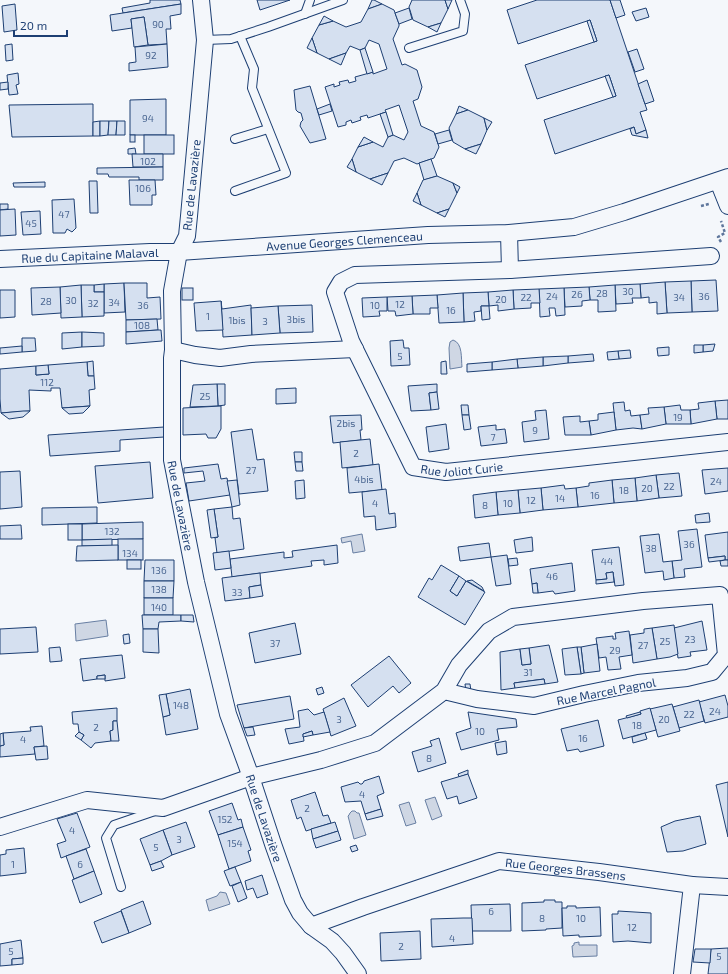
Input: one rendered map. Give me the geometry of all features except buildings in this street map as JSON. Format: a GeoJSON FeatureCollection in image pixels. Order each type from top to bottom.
{"type":"FeatureCollection","features":[{"type":"Feature","properties":{"kind":"street","name":"Rue de Lavazière"},"geometry":{"type":"LineString","coordinates":[[201,0],[205,40],[189,216],[187,236],[179,252],[172,291],[172,460],[196,582],[228,714],[252,777],[273,844],[293,900],[300,912],[312,926],[332,941],[343,952],[358,974]]}},
{"type":"Feature","properties":{"kind":"street","name":"Avenue Georges Clemenceau"},"geometry":{"type":"LineString","coordinates":[[179,252],[428,235],[509,233],[574,227],[723,179]]}},
{"type":"Feature","properties":{"kind":"street"},"geometry":{"type":"LineString","coordinates":[[721,209],[723,179]]}},
{"type":"Feature","properties":{"kind":"street"},"geometry":{"type":"LineString","coordinates":[[509,233],[510,270]]}},
{"type":"Feature","properties":{"kind":"street","name":"Rue du Capitaine Malaval"},"geometry":{"type":"LineString","coordinates":[[0,259],[179,252]]}},
{"type":"Feature","properties":{"kind":"street"},"geometry":{"type":"LineString","coordinates":[[173,350],[195,355],[220,358],[251,354],[355,348],[351,341],[335,292],[341,282],[355,275],[510,270],[717,252]]}},
{"type":"Feature","properties":{"kind":"street","name":"Rue Joliot Curie"},"geometry":{"type":"LineString","coordinates":[[355,348],[413,467],[446,472],[728,442]]}},
{"type":"Feature","properties":{"kind":"street","name":"Rue Marcel Pagnol"},"geometry":{"type":"LineString","coordinates":[[163,808],[252,777],[321,760],[375,743],[444,691],[459,665],[489,631],[513,618],[643,602],[724,595],[726,655],[712,672],[687,678],[638,683],[534,706],[477,699],[444,691]]}},
{"type":"Feature","properties":{"kind":"street"},"geometry":{"type":"LineString","coordinates":[[0,827],[88,800],[163,808]]}},
{"type":"Feature","properties":{"kind":"street","name":"Rue Georges Brassens"},"geometry":{"type":"LineString","coordinates":[[312,926],[499,861],[599,872],[692,885],[728,887]]}},
{"type":"Feature","properties":{"kind":"street"},"geometry":{"type":"LineString","coordinates":[[682,974],[692,885]]}},
{"type":"Feature","properties":{"kind":"lane"},"geometry":{"type":"LineString","coordinates":[[305,14],[310,0]]}},
{"type":"Feature","properties":{"kind":"lane"},"geometry":{"type":"LineString","coordinates":[[205,40],[231,39],[343,0]]}},
{"type":"Feature","properties":{"kind":"lane"},"geometry":{"type":"LineString","coordinates":[[409,48],[464,31],[465,14],[460,0]]}},
{"type":"Feature","properties":{"kind":"lane"},"geometry":{"type":"LineString","coordinates":[[235,191],[286,173],[252,88],[254,69],[240,36]]}},
{"type":"Feature","properties":{"kind":"lane"},"geometry":{"type":"LineString","coordinates":[[235,139],[268,129]]}},
{"type":"Feature","properties":{"kind":"lane"},"geometry":{"type":"LineString","coordinates":[[121,887],[106,838],[114,825],[163,808]]}},
{"type":"Feature","properties":{"kind":"path"},"geometry":{"type":"LineString","coordinates":[[700,206],[721,209],[725,233],[718,237],[717,252]]}},
{"type":"Feature","properties":{"kind":"shaded area"},"geometry":{"type":"Polygon","coordinates":[[[453,340],[460,348],[462,367],[450,369],[449,348],[450,342],[453,340]]]}},
{"type":"Feature","properties":{"kind":"shaded area"},"geometry":{"type":"Polygon","coordinates":[[[362,534],[365,551],[353,553],[351,541],[342,543],[341,538],[362,534]]]}},
{"type":"Feature","properties":{"kind":"shaded area"},"geometry":{"type":"Polygon","coordinates":[[[106,620],[108,636],[76,641],[75,624],[106,620]]]}},
{"type":"Feature","properties":{"kind":"shaded area"},"geometry":{"type":"Polygon","coordinates":[[[435,797],[442,816],[432,820],[425,800],[435,797]]]}},
{"type":"Feature","properties":{"kind":"shaded area"},"geometry":{"type":"Polygon","coordinates":[[[409,802],[416,823],[406,826],[399,805],[409,802]]]}},
{"type":"Feature","properties":{"kind":"shaded area"},"geometry":{"type":"Polygon","coordinates":[[[352,811],[359,813],[366,835],[354,839],[348,816],[352,811]]]}},
{"type":"Feature","properties":{"kind":"shaded area"},"geometry":{"type":"Polygon","coordinates":[[[220,892],[226,893],[230,904],[209,911],[206,900],[217,896],[220,892]]]}},
{"type":"Feature","properties":{"kind":"shaded area"},"geometry":{"type":"Polygon","coordinates":[[[579,942],[579,945],[597,945],[597,956],[573,957],[572,946],[574,943],[579,942]]]}}]}
